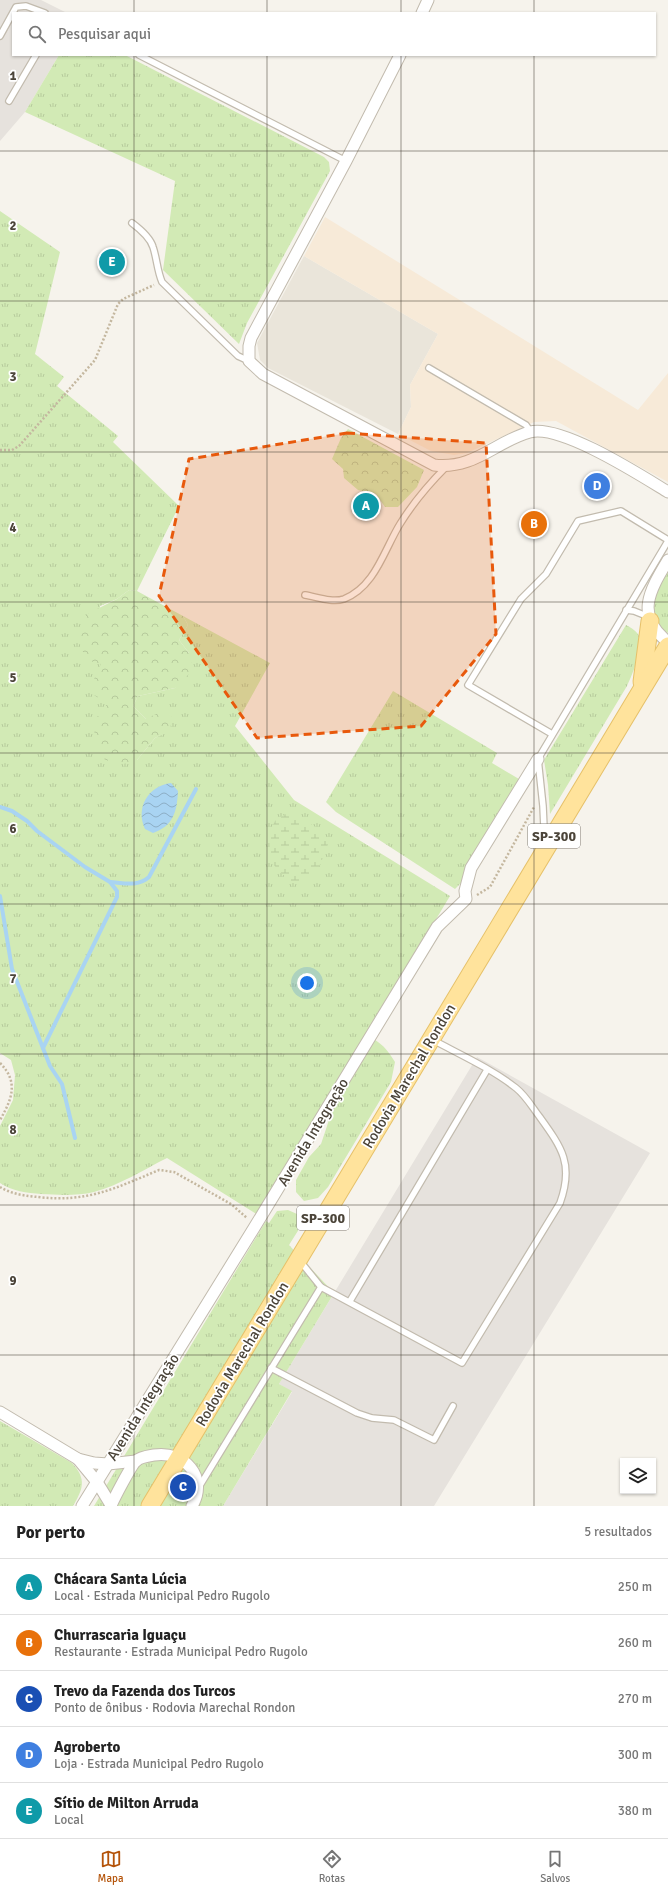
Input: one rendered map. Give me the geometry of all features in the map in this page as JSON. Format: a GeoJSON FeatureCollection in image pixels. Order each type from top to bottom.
{"type":"FeatureCollection","features":[{"type":"Feature","properties":{"kind":"main road"},"geometry":{"type":"LineString","coordinates":[[640,694],[645,672],[649,619]]}},
{"type":"Feature","properties":{"kind":"main road","name":"Rodovia Marechal Rondon"},"geometry":{"type":"LineString","coordinates":[[150,1506],[668,646]]}},
{"type":"Feature","properties":{"kind":"main road"},"geometry":{"type":"LineString","coordinates":[[640,694],[668,670]]}},
{"type":"Feature","properties":{"kind":"street"},"geometry":{"type":"LineString","coordinates":[[422,12],[428,0]]}},
{"type":"Feature","properties":{"kind":"street"},"geometry":{"type":"LineString","coordinates":[[399,56],[346,161],[251,338],[248,346],[249,361],[263,374],[434,465],[446,466],[463,463],[531,432],[546,431],[567,437],[668,492]]}},
{"type":"Feature","properties":{"kind":"street"},"geometry":{"type":"LineString","coordinates":[[668,560],[651,588],[647,606],[649,619],[657,632],[668,642]]}},
{"type":"Feature","properties":{"kind":"street"},"geometry":{"type":"LineString","coordinates":[[466,899],[465,891],[471,868],[538,759]]}},
{"type":"Feature","properties":{"kind":"street","name":"Avenida Integração"},"geometry":{"type":"LineString","coordinates":[[82,1506],[254,1228],[437,927],[466,899]]}},
{"type":"Feature","properties":{"kind":"street"},"geometry":{"type":"LineString","coordinates":[[0,1412],[78,1459],[94,1463],[108,1464],[136,1461],[158,1454],[168,1454],[179,1458],[190,1465],[196,1481],[195,1500],[192,1506]]}},
{"type":"Feature","properties":{"kind":"street"},"geometry":{"type":"LineString","coordinates":[[78,1459],[97,1482],[111,1505],[136,1461]]}},
{"type":"Feature","properties":{"kind":"lane"},"geometry":{"type":"LineString","coordinates":[[13,12],[16,7],[26,6],[42,12]]}},
{"type":"Feature","properties":{"kind":"lane"},"geometry":{"type":"LineString","coordinates":[[0,36],[12,14]]}},
{"type":"Feature","properties":{"kind":"lane"},"geometry":{"type":"LineString","coordinates":[[9,101],[35,56]]}},
{"type":"Feature","properties":{"kind":"lane"},"geometry":{"type":"LineString","coordinates":[[141,56],[346,161]]}},
{"type":"Feature","properties":{"kind":"lane"},"geometry":{"type":"LineString","coordinates":[[132,223],[143,232],[153,246],[157,271],[162,282],[238,356],[249,361]]}},
{"type":"Feature","properties":{"kind":"lane"},"geometry":{"type":"LineString","coordinates":[[429,368],[526,425],[531,432]]}},
{"type":"Feature","properties":{"kind":"lane"},"geometry":{"type":"LineString","coordinates":[[305,595],[332,600],[342,599],[355,594],[366,584],[404,519],[432,481],[446,466]]}},
{"type":"Feature","properties":{"kind":"lane"},"geometry":{"type":"LineString","coordinates":[[540,860],[544,828],[538,759],[668,541],[621,511],[578,521],[546,574],[521,599],[468,685],[552,734]]}},
{"type":"Feature","properties":{"kind":"lane"},"geometry":{"type":"LineString","coordinates":[[626,610],[634,611],[649,619]]}},
{"type":"Feature","properties":{"kind":"lane"},"geometry":{"type":"LineString","coordinates":[[298,1260],[321,1286],[462,1363],[560,1203],[566,1187],[566,1166],[559,1143],[524,1096],[516,1088],[487,1070],[432,1039]]}},
{"type":"Feature","properties":{"kind":"lane"},"geometry":{"type":"LineString","coordinates":[[350,1302],[487,1070]]}},
{"type":"Feature","properties":{"kind":"lane"},"geometry":{"type":"LineString","coordinates":[[196,1491],[321,1286]]}},
{"type":"Feature","properties":{"kind":"lane"},"geometry":{"type":"LineString","coordinates":[[271,1368],[358,1413],[372,1418],[394,1420],[434,1440],[453,1406]]}},
{"type":"Feature","properties":{"kind":"path"},"geometry":{"type":"LineString","coordinates":[[0,450],[12,450],[20,446],[95,360],[118,304],[122,299],[162,282]]}},
{"type":"Feature","properties":{"kind":"path"},"geometry":{"type":"LineString","coordinates":[[466,899],[476,896],[490,886],[505,862],[542,792]]}},
{"type":"Feature","properties":{"kind":"path"},"geometry":{"type":"LineString","coordinates":[[0,1063],[11,1077],[12,1084],[9,1102],[0,1120]]}},
{"type":"Feature","properties":{"kind":"path"},"geometry":{"type":"LineString","coordinates":[[0,1187],[26,1196],[60,1200],[90,1196],[159,1170],[168,1170],[232,1204],[247,1217],[254,1228]]}},
{"type":"Feature","properties":{"kind":"highlighted area"},"geometry":{"type":"Polygon","coordinates":[[[347,433],[486,443],[496,634],[421,726],[257,738],[159,596],[189,459],[347,433]]]}},
{"type":"Feature","properties":{"kind":"shaded area"},"geometry":{"type":"Polygon","coordinates":[[[0,0],[41,0],[65,12],[12,12],[12,56],[58,56],[25,112],[0,141],[0,0]]]}},
{"type":"Feature","properties":{"kind":"shaded area"},"geometry":{"type":"Polygon","coordinates":[[[325,217],[638,410],[668,373],[668,482],[556,421],[534,422],[467,453],[454,455],[431,451],[398,434],[411,407],[410,385],[438,334],[304,256],[325,217]]]}},
{"type":"Feature","properties":{"kind":"shaded area"},"geometry":{"type":"Polygon","coordinates":[[[304,256],[438,334],[410,385],[411,407],[398,434],[268,368],[260,360],[257,343],[304,256]]]}},
{"type":"Feature","properties":{"kind":"shaded area"},"geometry":{"type":"Polygon","coordinates":[[[477,1057],[650,1153],[434,1506],[223,1506],[292,1392],[279,1384],[477,1057]]]}},
{"type":"Feature","properties":{"kind":"green space"},"geometry":{"type":"Polygon","coordinates":[[[58,56],[127,56],[324,157],[329,162],[330,171],[247,323],[239,344],[163,270],[175,181],[25,112],[58,56]]]}},
{"type":"Feature","properties":{"kind":"green space"},"geometry":{"type":"Polygon","coordinates":[[[0,211],[60,252],[35,354],[64,377],[57,386],[118,436],[113,442],[179,506],[137,591],[129,590],[117,599],[100,606],[101,664],[109,703],[137,760],[155,738],[170,730],[146,719],[133,706],[138,696],[175,688],[189,653],[179,640],[188,625],[183,616],[270,663],[235,726],[294,800],[450,896],[365,1037],[368,1036],[381,1044],[395,1062],[391,1082],[328,1187],[318,1198],[304,1201],[296,1192],[296,1180],[309,1157],[321,1144],[329,1120],[320,1112],[258,1215],[167,1158],[104,1189],[88,1193],[61,1195],[30,1193],[15,1190],[0,1183],[0,1126],[13,1100],[15,1075],[11,1060],[0,1053],[0,211]]]}},
{"type":"Feature","properties":{"kind":"green space"},"geometry":{"type":"Polygon","coordinates":[[[348,429],[424,470],[417,487],[398,507],[385,507],[376,494],[358,490],[344,478],[343,469],[332,459],[341,438],[348,429]]]}},
{"type":"Feature","properties":{"kind":"green space"},"geometry":{"type":"Polygon","coordinates":[[[668,571],[668,633],[660,627],[653,612],[656,595],[668,571]]]}},
{"type":"Feature","properties":{"kind":"green space"},"geometry":{"type":"Polygon","coordinates":[[[129,590],[137,591],[183,616],[188,625],[179,640],[189,653],[193,670],[175,688],[138,696],[133,706],[146,719],[160,712],[172,717],[170,731],[155,738],[137,760],[123,764],[105,760],[96,744],[93,722],[108,703],[88,692],[101,664],[86,660],[77,636],[87,614],[117,599],[129,590]]]}},
{"type":"Feature","properties":{"kind":"green space"},"geometry":{"type":"Polygon","coordinates":[[[626,625],[638,634],[640,639],[639,653],[632,675],[627,686],[550,814],[548,785],[544,760],[626,625]]]}},
{"type":"Feature","properties":{"kind":"green space"},"geometry":{"type":"Polygon","coordinates":[[[393,691],[497,753],[492,763],[519,779],[463,881],[455,889],[336,812],[326,802],[393,691]]]}},
{"type":"Feature","properties":{"kind":"green space"},"geometry":{"type":"Polygon","coordinates":[[[286,814],[304,820],[315,827],[329,842],[321,863],[314,874],[309,879],[295,884],[276,868],[272,860],[270,849],[271,831],[275,821],[286,814]]]}},
{"type":"Feature","properties":{"kind":"green space"},"geometry":{"type":"Polygon","coordinates":[[[288,1210],[297,1214],[301,1226],[289,1245],[334,1293],[279,1384],[292,1391],[223,1506],[94,1506],[266,1221],[269,1223],[277,1211],[288,1210]]]}},
{"type":"Feature","properties":{"kind":"green space"},"geometry":{"type":"Polygon","coordinates":[[[0,1421],[72,1463],[82,1479],[81,1489],[73,1506],[0,1506],[0,1421]]]}},
{"type":"Feature","properties":{"kind":"water"},"geometry":{"type":"Polygon","coordinates":[[[171,783],[178,791],[175,812],[173,817],[165,826],[153,833],[145,829],[142,821],[143,806],[150,793],[156,788],[171,783]]]}},
{"type":"Feature","properties":{"kind":"waterway"},"geometry":{"type":"LineString","coordinates":[[110,882],[136,883],[149,877],[196,789]]}},
{"type":"Feature","properties":{"kind":"waterway"},"geometry":{"type":"LineString","coordinates":[[0,807],[12,811],[27,821],[37,831],[85,867],[110,882],[117,891],[117,897],[43,1048]]}},
{"type":"Feature","properties":{"kind":"waterway"},"geometry":{"type":"LineString","coordinates":[[0,896],[12,969],[50,1066],[62,1084],[75,1138]]}},
{"type":"Feature","properties":{"kind":"place","name":"Sítio de Milton Arruda"},"geometry":{"type":"Point","coordinates":[112,262]}},
{"type":"Feature","properties":{"kind":"place","name":"Agroberto"},"geometry":{"type":"Point","coordinates":[597,486]}},
{"type":"Feature","properties":{"kind":"place","name":"Chácara Santa Lúcia"},"geometry":{"type":"Point","coordinates":[366,506]}},
{"type":"Feature","properties":{"kind":"place","name":"Churrascaria Iguaçu"},"geometry":{"type":"Point","coordinates":[534,524]}},
{"type":"Feature","properties":{"kind":"place","name":"Trevo da Fazenda dos Turcos"},"geometry":{"type":"Point","coordinates":[183,1487]}}]}
